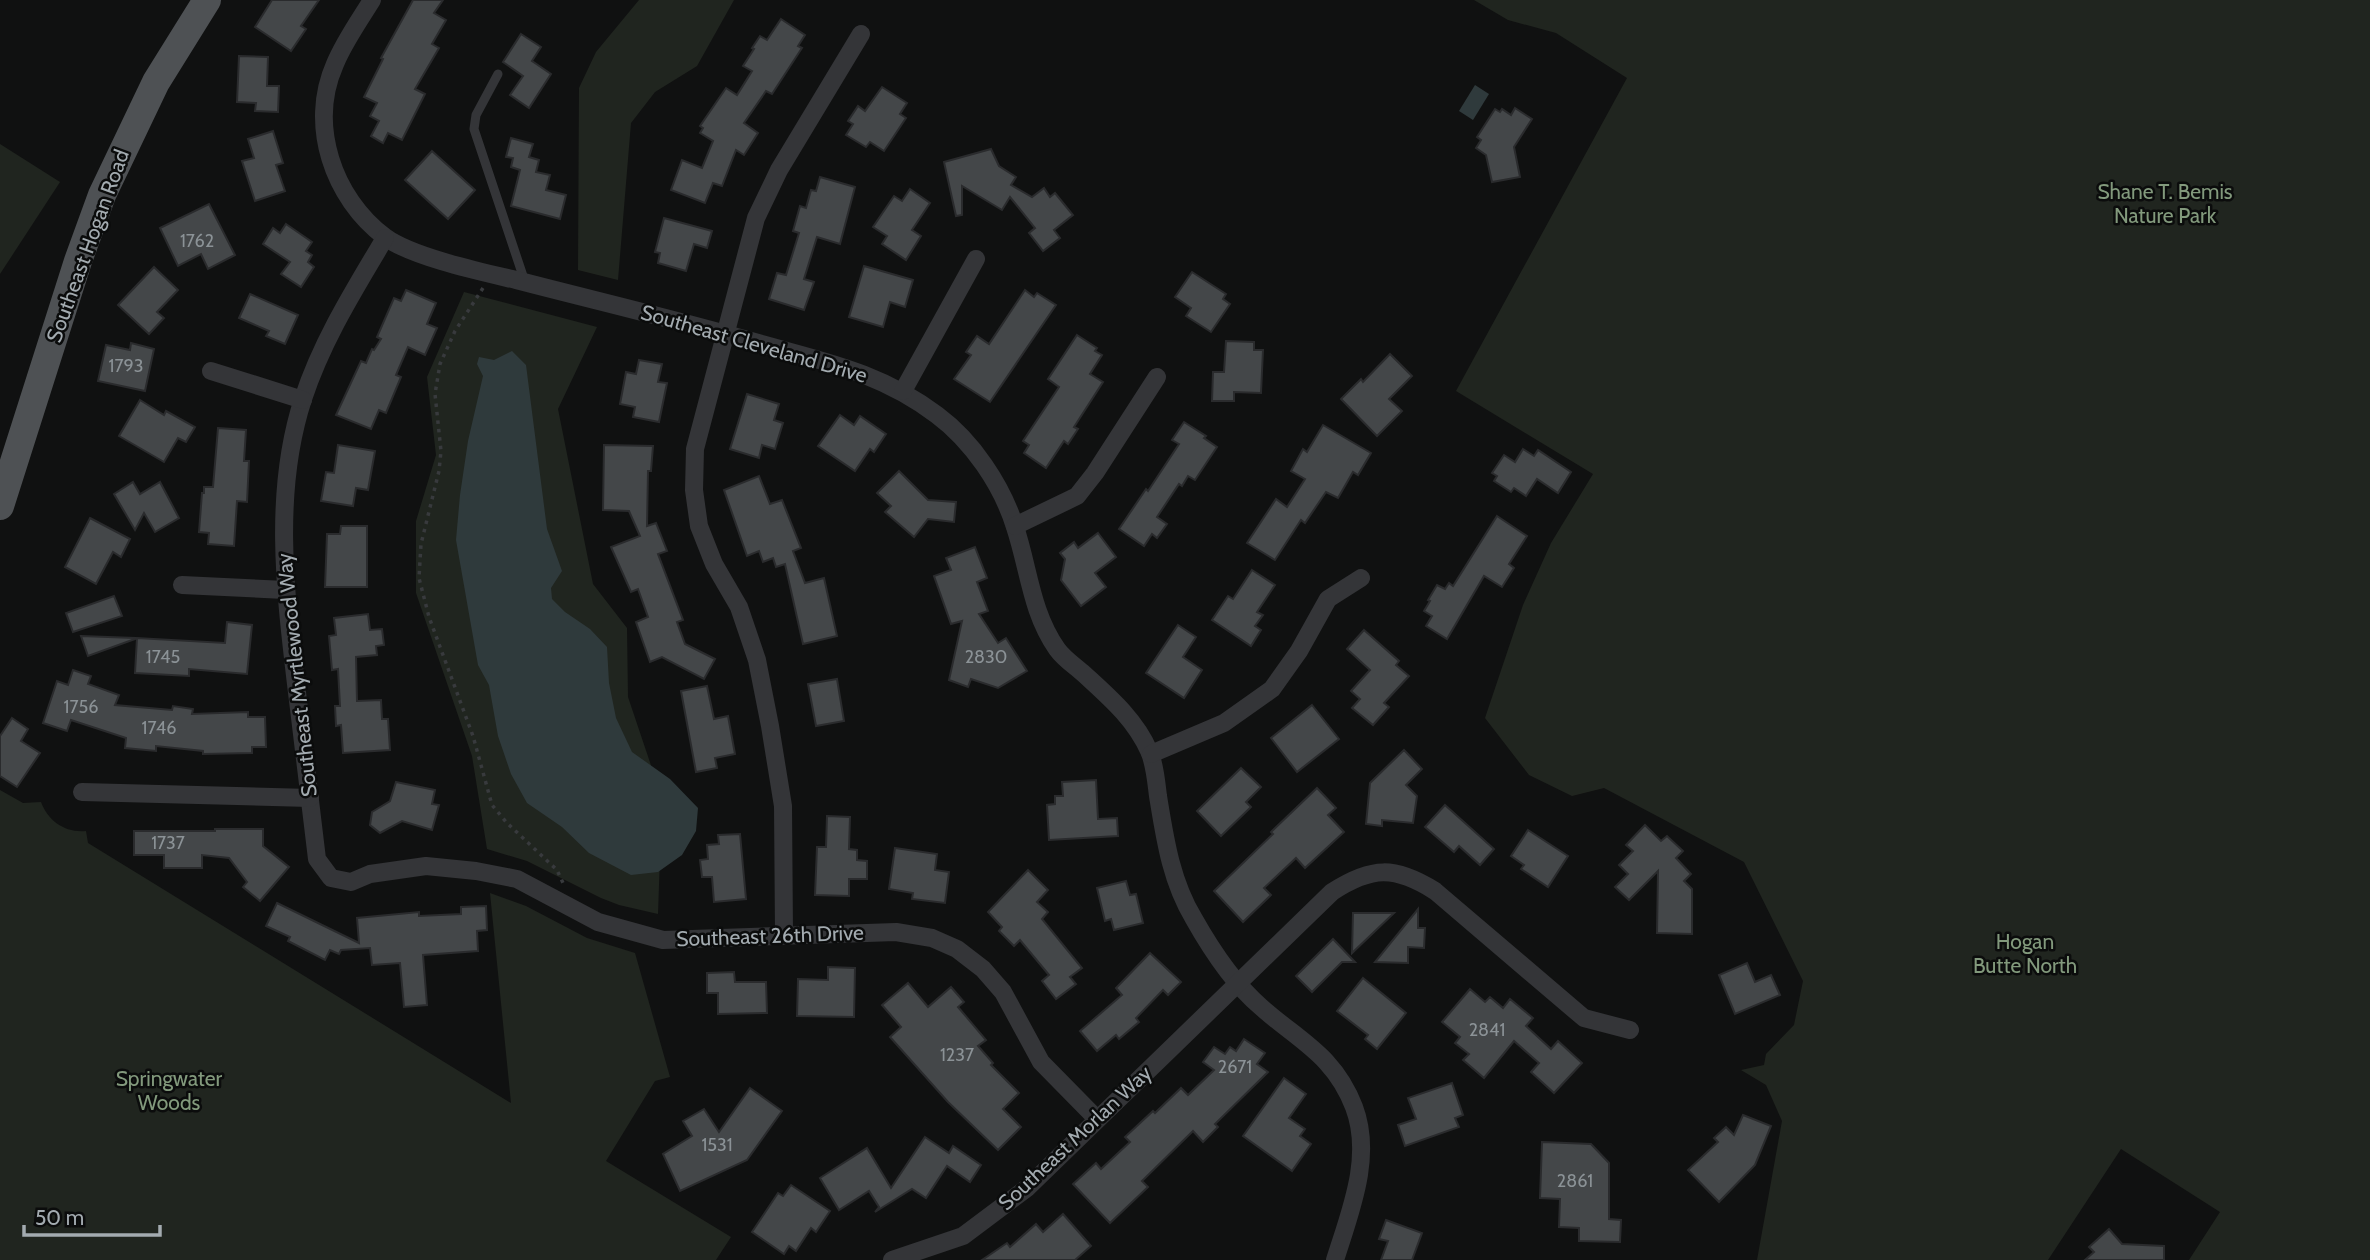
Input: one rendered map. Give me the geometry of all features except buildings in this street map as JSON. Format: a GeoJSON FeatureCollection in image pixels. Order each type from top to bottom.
{"type":"FeatureCollection","features":[{"type":"Feature","properties":{"kind":"main road","name":"Southeast Hogan Road"},"geometry":{"type":"LineString","coordinates":[[0,506],[102,195],[156,82],[207,0]]}},
{"type":"Feature","properties":{"kind":"street","name":"Southeast Cleveland Drive"},"geometry":{"type":"LineString","coordinates":[[372,0],[334,65],[323,121],[327,151],[337,179],[361,215],[386,238],[418,253],[491,274],[865,373],[903,391],[942,418],[970,446],[996,484],[1015,526],[1039,617],[1059,653],[1129,716],[1151,754],[1170,865],[1191,915],[1237,983],[1261,1007],[1318,1051],[1338,1077],[1355,1109],[1361,1148],[1357,1192],[1335,1260]]}},
{"type":"Feature","properties":{"kind":"street"},"geometry":{"type":"LineString","coordinates":[[784,934],[783,806],[770,726],[757,660],[739,607],[714,564],[699,526],[694,490],[695,449],[756,218],[767,192],[861,34]]}},
{"type":"Feature","properties":{"kind":"street","name":"Southeast Myrtlewood Way"},"geometry":{"type":"LineString","coordinates":[[331,878],[317,859],[285,590],[284,542],[288,468],[303,400],[327,337],[386,238]]}},
{"type":"Feature","properties":{"kind":"street"},"geometry":{"type":"LineString","coordinates":[[903,391],[976,259]]}},
{"type":"Feature","properties":{"kind":"street"},"geometry":{"type":"LineString","coordinates":[[211,371],[303,400]]}},
{"type":"Feature","properties":{"kind":"street"},"geometry":{"type":"LineString","coordinates":[[1015,526],[1077,496],[1095,473],[1157,377]]}},
{"type":"Feature","properties":{"kind":"street"},"geometry":{"type":"LineString","coordinates":[[1151,754],[1224,723],[1272,689],[1299,651],[1328,599],[1361,578]]}},
{"type":"Feature","properties":{"kind":"street"},"geometry":{"type":"LineString","coordinates":[[182,584],[285,590]]}},
{"type":"Feature","properties":{"kind":"street"},"geometry":{"type":"LineString","coordinates":[[82,792],[310,798]]}},
{"type":"Feature","properties":{"kind":"street","name":"Southeast 26th Drive"},"geometry":{"type":"LineString","coordinates":[[331,878],[351,882],[370,874],[426,866],[517,879],[598,922],[663,940],[896,932],[932,937],[957,949],[983,969],[1003,992],[1041,1062],[1097,1119]]}},
{"type":"Feature","properties":{"kind":"street","name":"Southeast Morlan Way"},"geometry":{"type":"LineString","coordinates":[[892,1260],[963,1236],[1027,1188],[1332,892],[1353,878],[1391,872],[1412,877],[1436,891],[1584,1018],[1630,1030]]}},
{"type":"Feature","properties":{"kind":"lane"},"geometry":{"type":"LineString","coordinates":[[498,74],[476,115],[474,129],[525,282]]}},
{"type":"Feature","properties":{"kind":"path"},"geometry":{"type":"LineString","coordinates":[[491,274],[455,331],[440,364],[435,394],[441,451],[439,471],[421,544],[419,578],[429,617],[473,736],[492,805],[556,870],[563,882],[562,904]]}},
{"type":"Feature","properties":{"kind":"green space"},"geometry":{"type":"Polygon","coordinates":[[[639,0],[734,0],[697,66],[655,92],[631,123],[618,280],[578,270],[579,88],[596,52],[639,0]]]}},
{"type":"Feature","properties":{"kind":"green space"},"geometry":{"type":"Polygon","coordinates":[[[1474,0],[2370,0],[2370,1260],[2189,1260],[2220,1212],[2121,1149],[2048,1260],[1757,1260],[1782,1121],[1766,1085],[1741,1070],[1764,1065],[1766,1054],[1794,1025],[1803,981],[1744,862],[1604,788],[1572,796],[1529,775],[1485,718],[1523,605],[1551,543],[1593,474],[1456,391],[1627,78],[1556,33],[1508,20],[1474,0]]]}},
{"type":"Feature","properties":{"kind":"green space"},"geometry":{"type":"Polygon","coordinates":[[[0,144],[60,182],[0,274],[0,144]]]}},
{"type":"Feature","properties":{"kind":"green space"},"geometry":{"type":"Polygon","coordinates":[[[464,292],[597,327],[558,409],[593,584],[627,628],[628,697],[662,798],[658,914],[619,905],[527,861],[487,849],[472,756],[416,593],[416,521],[436,455],[427,377],[464,292]]]}},
{"type":"Feature","properties":{"kind":"green space","name":"Springwater Woods"},"geometry":{"type":"Polygon","coordinates":[[[0,790],[23,803],[41,802],[48,815],[64,828],[86,831],[88,843],[511,1103],[490,893],[526,906],[587,938],[635,953],[670,1077],[655,1081],[606,1161],[731,1237],[716,1260],[0,1260],[0,790]]]}},
{"type":"Feature","properties":{"kind":"shaded area"},"geometry":{"type":"Polygon","coordinates":[[[1475,85],[1489,94],[1473,120],[1459,111],[1475,85]]]}},
{"type":"Feature","properties":{"kind":"shaded area"},"geometry":{"type":"Polygon","coordinates":[[[512,351],[526,365],[547,529],[562,571],[551,588],[552,599],[565,612],[590,629],[607,647],[609,683],[616,718],[632,752],[670,779],[698,808],[696,831],[682,855],[658,872],[631,875],[589,853],[562,827],[527,803],[511,774],[498,736],[489,685],[478,665],[456,540],[460,495],[468,441],[483,376],[477,364],[479,357],[494,360],[512,351]]]}},
{"type":"Feature","properties":{"kind":"park label","name":"Shane T. Bemis Nature Park"},"geometry":{"type":"Point","coordinates":[2165,204]}},
{"type":"Feature","properties":{"kind":"park label","name":"Hogan Butte North"},"geometry":{"type":"Point","coordinates":[2025,954]}}]}
